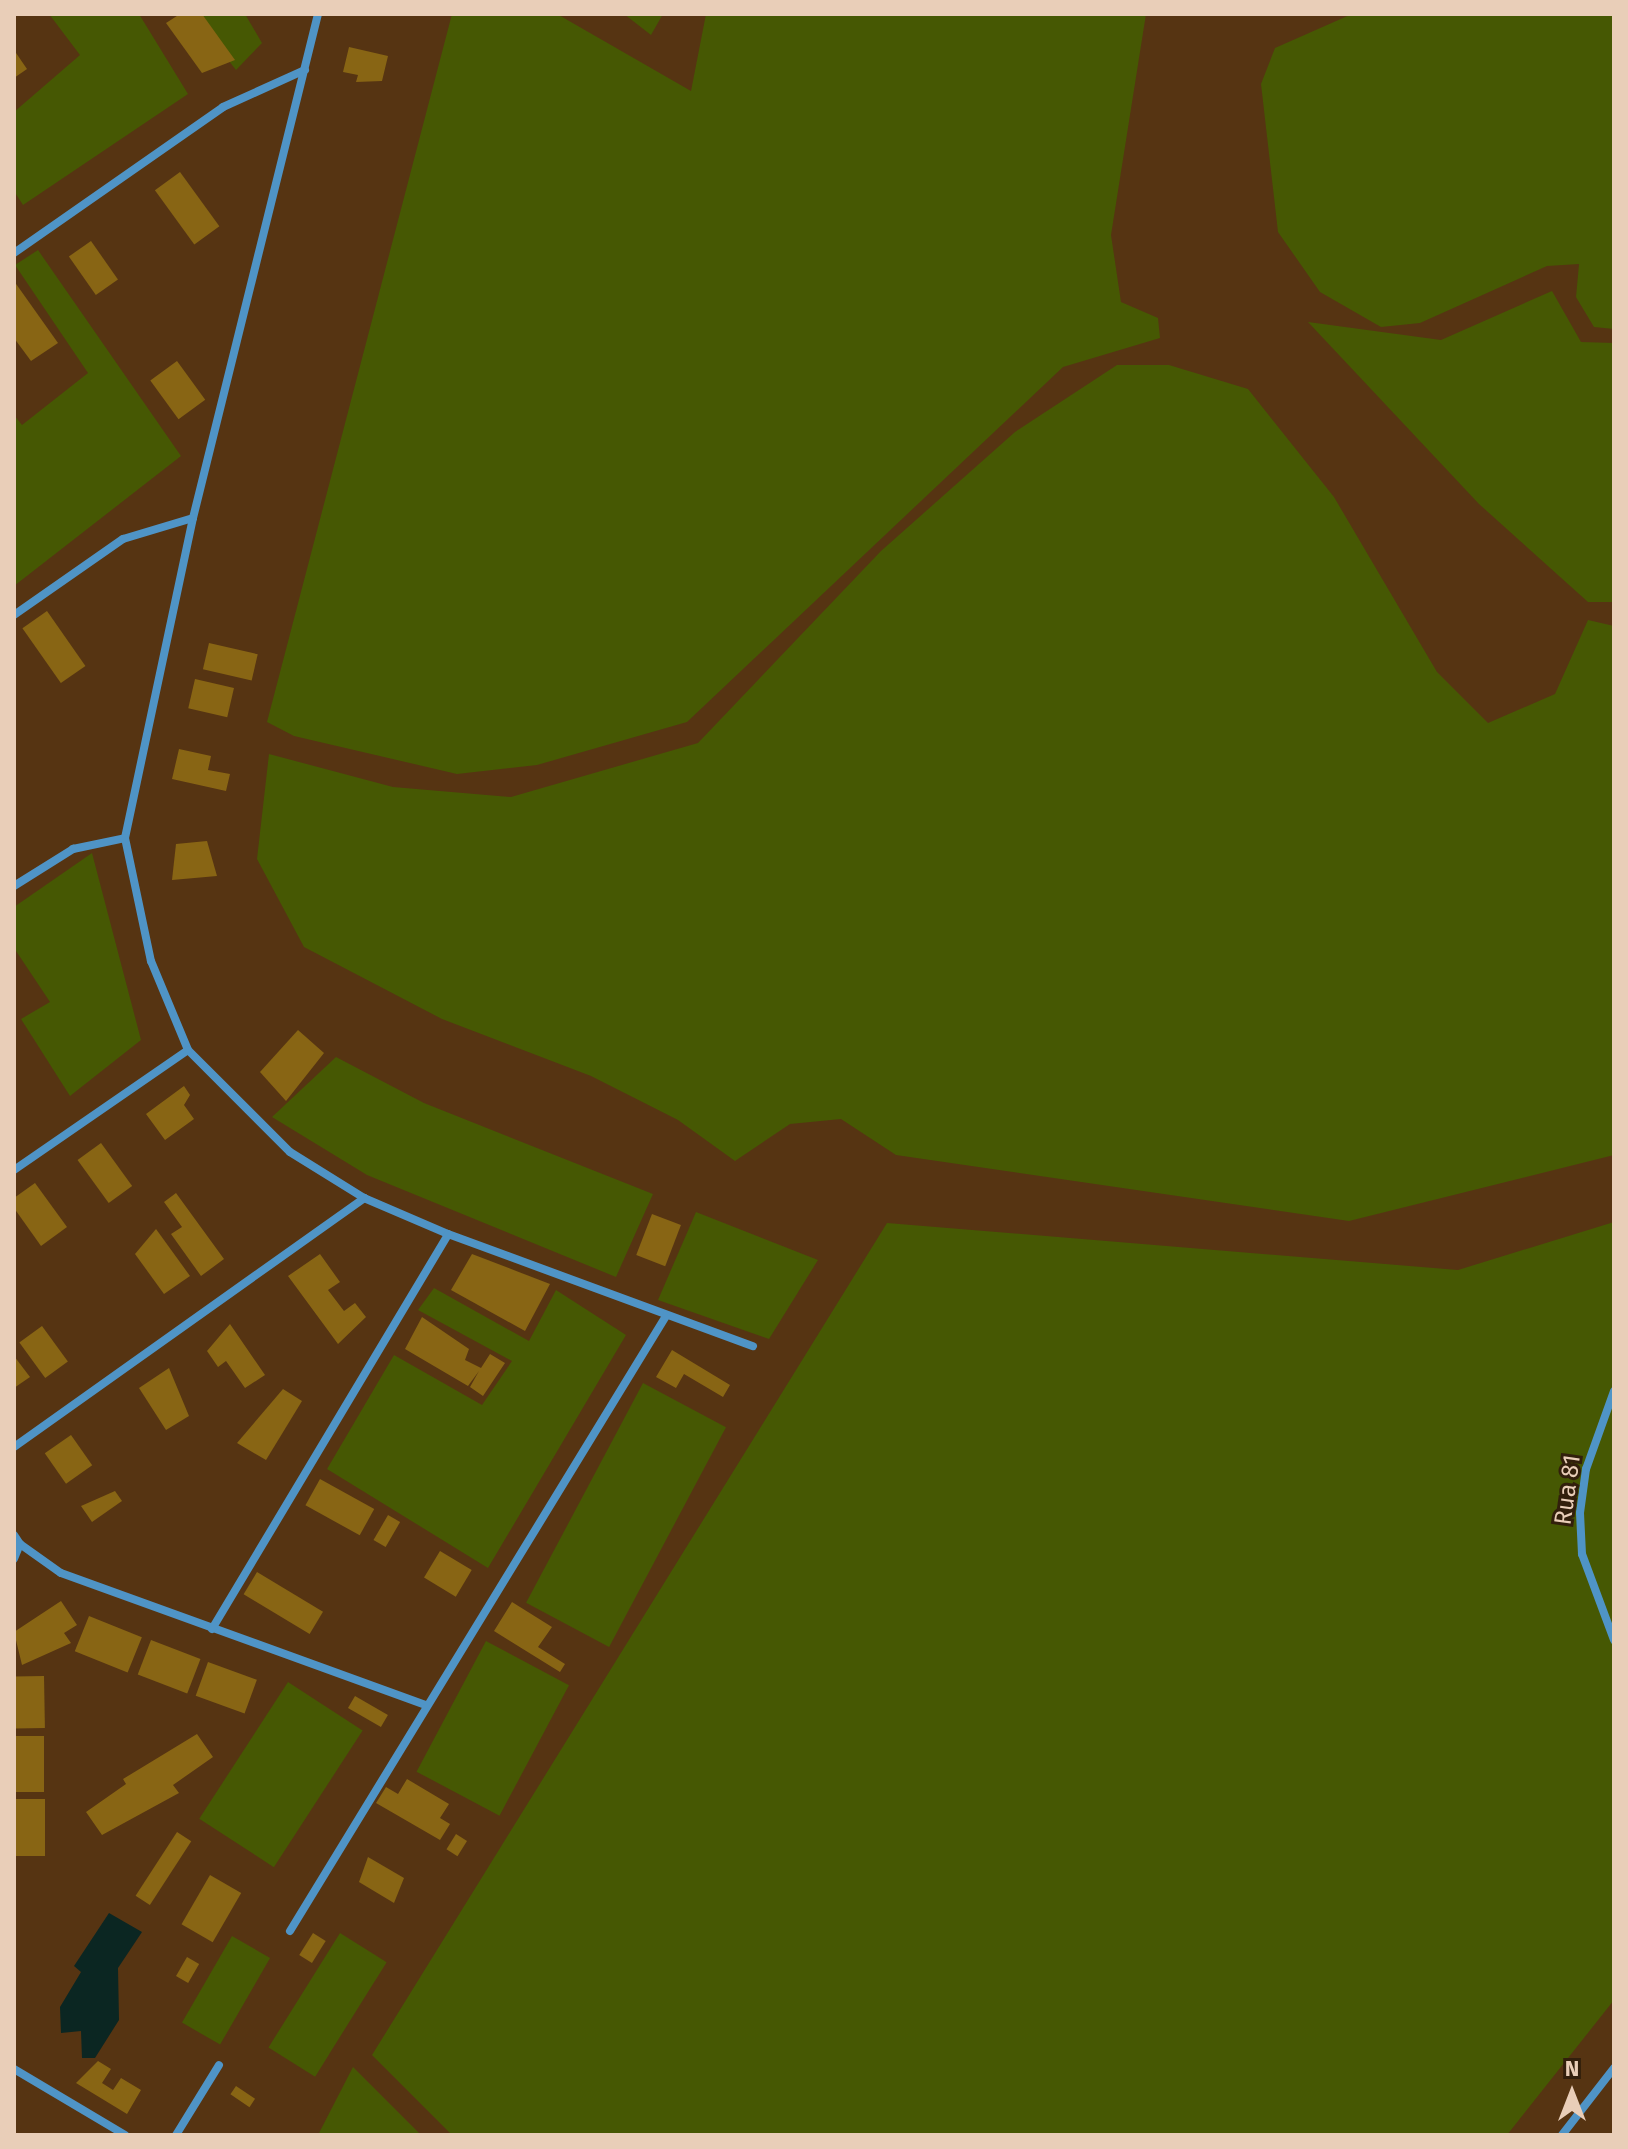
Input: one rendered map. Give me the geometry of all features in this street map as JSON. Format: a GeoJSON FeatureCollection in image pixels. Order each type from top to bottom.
{"type":"FeatureCollection","features":[{"type":"Feature","properties":{"kind":"street"},"geometry":{"type":"LineString","coordinates":[[318,14],[193,518],[125,838],[151,961],[188,1050],[290,1152],[364,1198],[448,1234],[753,1346]]}},
{"type":"Feature","properties":{"kind":"street"},"geometry":{"type":"LineString","coordinates":[[14,253],[223,107],[305,70]]}},
{"type":"Feature","properties":{"kind":"street"},"geometry":{"type":"LineString","coordinates":[[14,615],[123,539],[193,518]]}},
{"type":"Feature","properties":{"kind":"street"},"geometry":{"type":"LineString","coordinates":[[14,886],[73,849],[125,838]]}},
{"type":"Feature","properties":{"kind":"street"},"geometry":{"type":"LineString","coordinates":[[14,1170],[188,1050]]}},
{"type":"Feature","properties":{"kind":"street"},"geometry":{"type":"LineString","coordinates":[[14,1447],[364,1198]]}},
{"type":"Feature","properties":{"kind":"street"},"geometry":{"type":"LineString","coordinates":[[212,1629],[448,1234]]}},
{"type":"Feature","properties":{"kind":"street"},"geometry":{"type":"LineString","coordinates":[[290,1931],[425,1705],[666,1316]]}},
{"type":"Feature","properties":{"kind":"street","name":"Rua 81"},"geometry":{"type":"LineString","coordinates":[[1614,1391],[1586,1469],[1580,1513],[1582,1554],[1614,1640]]}},
{"type":"Feature","properties":{"kind":"street"},"geometry":{"type":"LineString","coordinates":[[14,1535],[20,1544],[61,1573],[425,1705]]}},
{"type":"Feature","properties":{"kind":"street"},"geometry":{"type":"LineString","coordinates":[[14,1559],[20,1544]]}},
{"type":"Feature","properties":{"kind":"street"},"geometry":{"type":"LineString","coordinates":[[176,2135],[219,2065]]}},
{"type":"Feature","properties":{"kind":"street"},"geometry":{"type":"LineString","coordinates":[[1562,2135],[1614,2068]]}},
{"type":"Feature","properties":{"kind":"street"},"geometry":{"type":"LineString","coordinates":[[14,2069],[125,2135]]}},
{"type":"Feature","properties":{"kind":"green space"},"geometry":{"type":"Polygon","coordinates":[[[49,14],[139,14],[188,94],[23,205],[14,191],[14,112],[80,55],[49,14]]]}},
{"type":"Feature","properties":{"kind":"green space"},"geometry":{"type":"Polygon","coordinates":[[[192,14],[245,14],[262,43],[236,70],[192,14]]]}},
{"type":"Feature","properties":{"kind":"green space"},"geometry":{"type":"Polygon","coordinates":[[[452,14],[557,14],[691,91],[706,14],[1146,14],[1111,235],[1121,302],[1158,318],[1160,338],[1063,367],[687,722],[537,765],[457,774],[294,736],[267,722],[452,14]]]}},
{"type":"Feature","properties":{"kind":"green space"},"geometry":{"type":"Polygon","coordinates":[[[624,14],[663,14],[651,35],[624,14]]]}},
{"type":"Feature","properties":{"kind":"green space"},"geometry":{"type":"Polygon","coordinates":[[[1352,14],[1614,14],[1614,329],[1594,327],[1576,297],[1579,264],[1547,266],[1420,323],[1381,327],[1320,292],[1278,232],[1261,84],[1275,48],[1352,14]]]}},
{"type":"Feature","properties":{"kind":"green space"},"geometry":{"type":"Polygon","coordinates":[[[38,250],[181,456],[14,586],[14,415],[22,425],[88,373],[15,265],[38,250]]]}},
{"type":"Feature","properties":{"kind":"green space"},"geometry":{"type":"Polygon","coordinates":[[[1552,291],[1581,342],[1614,343],[1614,602],[1588,602],[1479,504],[1308,322],[1441,340],[1552,291]]]}},
{"type":"Feature","properties":{"kind":"green space"},"geometry":{"type":"Polygon","coordinates":[[[1117,365],[1169,365],[1248,389],[1334,497],[1437,672],[1488,723],[1555,694],[1588,620],[1614,626],[1614,1155],[1349,1221],[896,1155],[841,1119],[790,1124],[735,1161],[678,1120],[591,1076],[442,1019],[304,947],[257,859],[269,754],[393,787],[511,797],[698,743],[881,551],[1015,432],[1117,365]]]}},
{"type":"Feature","properties":{"kind":"green space"},"geometry":{"type":"Polygon","coordinates":[[[92,853],[141,1040],[70,1096],[21,1019],[50,1002],[14,948],[14,907],[92,853]]]}},
{"type":"Feature","properties":{"kind":"green space"},"geometry":{"type":"Polygon","coordinates":[[[336,1057],[424,1103],[653,1194],[616,1277],[367,1175],[272,1117],[336,1057]]]}},
{"type":"Feature","properties":{"kind":"green space"},"geometry":{"type":"Polygon","coordinates":[[[696,1212],[818,1260],[769,1339],[658,1300],[696,1212]]]}},
{"type":"Feature","properties":{"kind":"green space"},"geometry":{"type":"Polygon","coordinates":[[[1614,1222],[1614,2000],[1507,2135],[452,2135],[372,2055],[887,1223],[1458,1270],[1614,1222]]]}},
{"type":"Feature","properties":{"kind":"green space"},"geometry":{"type":"Polygon","coordinates":[[[434,1288],[529,1341],[556,1290],[626,1335],[488,1568],[327,1469],[394,1355],[482,1405],[512,1361],[418,1310],[434,1288]]]}},
{"type":"Feature","properties":{"kind":"green space"},"geometry":{"type":"Polygon","coordinates":[[[643,1383],[726,1427],[609,1647],[526,1603],[643,1383]]]}},
{"type":"Feature","properties":{"kind":"green space"},"geometry":{"type":"Polygon","coordinates":[[[486,1641],[569,1685],[500,1816],[417,1772],[486,1641]]]}},
{"type":"Feature","properties":{"kind":"green space"},"geometry":{"type":"Polygon","coordinates":[[[288,1682],[363,1730],[274,1867],[199,1819],[288,1682]]]}},
{"type":"Feature","properties":{"kind":"green space"},"geometry":{"type":"Polygon","coordinates":[[[340,1933],[387,1962],[315,2077],[268,2047],[340,1933]]]}},
{"type":"Feature","properties":{"kind":"green space"},"geometry":{"type":"Polygon","coordinates":[[[232,1936],[270,1958],[220,2045],[182,2023],[232,1936]]]}},
{"type":"Feature","properties":{"kind":"green space"},"geometry":{"type":"Polygon","coordinates":[[[353,2067],[421,2135],[318,2135],[353,2067]]]}},
{"type":"Feature","properties":{"kind":"water"},"geometry":{"type":"Polygon","coordinates":[[[109,1913],[142,1932],[118,1968],[119,2020],[95,2058],[82,2058],[81,2031],[61,2033],[60,2007],[81,1972],[74,1966],[109,1913]]]}},
{"type":"Feature","properties":{"kind":"building"},"geometry":{"type":"Polygon","coordinates":[[[180,14],[202,14],[235,60],[202,73],[166,23],[180,14]]]}},
{"type":"Feature","properties":{"kind":"building"},"geometry":{"type":"Polygon","coordinates":[[[349,47],[388,56],[382,81],[356,82],[358,75],[343,72],[349,47]]]}},
{"type":"Feature","properties":{"kind":"building"},"geometry":{"type":"Polygon","coordinates":[[[14,50],[27,69],[14,78],[14,50]]]}},
{"type":"Feature","properties":{"kind":"building"},"geometry":{"type":"Polygon","coordinates":[[[180,172],[219,226],[194,244],[155,190],[180,172]]]}},
{"type":"Feature","properties":{"kind":"building"},"geometry":{"type":"Polygon","coordinates":[[[91,241],[118,280],[96,295],[69,256],[91,241]]]}},
{"type":"Feature","properties":{"kind":"building"},"geometry":{"type":"Polygon","coordinates":[[[14,281],[58,343],[31,361],[14,338],[14,281]]]}},
{"type":"Feature","properties":{"kind":"building"},"geometry":{"type":"Polygon","coordinates":[[[177,361],[205,400],[179,419],[150,380],[177,361]]]}},
{"type":"Feature","properties":{"kind":"building"},"geometry":{"type":"Polygon","coordinates":[[[47,611],[85,666],[61,683],[22,628],[47,611]]]}},
{"type":"Feature","properties":{"kind":"building"},"geometry":{"type":"Polygon","coordinates":[[[209,643],[258,654],[252,681],[203,669],[209,643]]]}},
{"type":"Feature","properties":{"kind":"building"},"geometry":{"type":"Polygon","coordinates":[[[195,679],[234,688],[227,717],[188,708],[195,679]]]}},
{"type":"Feature","properties":{"kind":"building"},"geometry":{"type":"Polygon","coordinates":[[[179,749],[211,756],[208,770],[230,774],[226,791],[172,779],[179,749]]]}},
{"type":"Feature","properties":{"kind":"building"},"geometry":{"type":"Polygon","coordinates":[[[207,841],[217,876],[172,880],[176,844],[207,841]]]}},
{"type":"Feature","properties":{"kind":"building"},"geometry":{"type":"Polygon","coordinates":[[[298,1030],[324,1053],[286,1101],[260,1072],[298,1030]]]}},
{"type":"Feature","properties":{"kind":"building"},"geometry":{"type":"Polygon","coordinates":[[[184,1086],[190,1095],[184,1105],[194,1119],[165,1140],[146,1114],[184,1086]]]}},
{"type":"Feature","properties":{"kind":"building"},"geometry":{"type":"Polygon","coordinates":[[[101,1143],[132,1186],[109,1203],[78,1160],[101,1143]]]}},
{"type":"Feature","properties":{"kind":"building"},"geometry":{"type":"Polygon","coordinates":[[[35,1183],[67,1227],[41,1246],[14,1208],[14,1198],[35,1183]]]}},
{"type":"Feature","properties":{"kind":"building"},"geometry":{"type":"Polygon","coordinates":[[[176,1193],[224,1259],[201,1276],[171,1234],[182,1227],[164,1202],[176,1193]]]}},
{"type":"Feature","properties":{"kind":"building"},"geometry":{"type":"Polygon","coordinates":[[[652,1214],[681,1225],[665,1266],[636,1255],[652,1214]]]}},
{"type":"Feature","properties":{"kind":"building"},"geometry":{"type":"Polygon","coordinates":[[[156,1229],[190,1276],[164,1294],[135,1254],[156,1229]]]}},
{"type":"Feature","properties":{"kind":"building"},"geometry":{"type":"Polygon","coordinates":[[[320,1254],[340,1282],[328,1290],[344,1311],[355,1303],[366,1317],[338,1344],[288,1276],[320,1254]]]}},
{"type":"Feature","properties":{"kind":"building"},"geometry":{"type":"Polygon","coordinates":[[[472,1254],[550,1284],[525,1331],[451,1290],[472,1254]]]}},
{"type":"Feature","properties":{"kind":"building"},"geometry":{"type":"Polygon","coordinates":[[[422,1317],[469,1349],[465,1360],[481,1368],[490,1354],[505,1363],[483,1396],[470,1387],[479,1371],[468,1386],[405,1349],[422,1317]]]}},
{"type":"Feature","properties":{"kind":"building"},"geometry":{"type":"Polygon","coordinates":[[[230,1324],[265,1375],[245,1388],[226,1361],[218,1367],[207,1351],[230,1324]]]}},
{"type":"Feature","properties":{"kind":"building"},"geometry":{"type":"Polygon","coordinates":[[[42,1326],[68,1362],[45,1378],[19,1342],[42,1326]]]}},
{"type":"Feature","properties":{"kind":"building"},"geometry":{"type":"Polygon","coordinates":[[[672,1350],[730,1385],[723,1397],[684,1374],[676,1388],[656,1377],[672,1350]]]}},
{"type":"Feature","properties":{"kind":"building"},"geometry":{"type":"Polygon","coordinates":[[[14,1356],[30,1377],[14,1388],[14,1356]]]}},
{"type":"Feature","properties":{"kind":"building"},"geometry":{"type":"Polygon","coordinates":[[[169,1368],[189,1416],[166,1430],[139,1388],[169,1368]]]}},
{"type":"Feature","properties":{"kind":"building"},"geometry":{"type":"Polygon","coordinates":[[[283,1389],[302,1401],[266,1460],[237,1443],[283,1389]]]}},
{"type":"Feature","properties":{"kind":"building"},"geometry":{"type":"Polygon","coordinates":[[[71,1435],[92,1465],[66,1484],[45,1453],[71,1435]]]}},
{"type":"Feature","properties":{"kind":"building"},"geometry":{"type":"Polygon","coordinates":[[[320,1479],[374,1509],[360,1535],[305,1505],[320,1479]]]}},
{"type":"Feature","properties":{"kind":"building"},"geometry":{"type":"Polygon","coordinates":[[[115,1491],[122,1501],[92,1522],[81,1506],[115,1491]]]}},
{"type":"Feature","properties":{"kind":"building"},"geometry":{"type":"Polygon","coordinates":[[[388,1515],[400,1522],[386,1547],[374,1540],[388,1515]]]}},
{"type":"Feature","properties":{"kind":"building"},"geometry":{"type":"Polygon","coordinates":[[[440,1551],[472,1570],[456,1597],[424,1578],[440,1551]]]}},
{"type":"Feature","properties":{"kind":"building"},"geometry":{"type":"Polygon","coordinates":[[[257,1572],[323,1612],[310,1634],[244,1594],[257,1572]]]}},
{"type":"Feature","properties":{"kind":"building"},"geometry":{"type":"Polygon","coordinates":[[[61,1601],[77,1625],[64,1633],[71,1643],[22,1665],[14,1632],[61,1601]]]}},
{"type":"Feature","properties":{"kind":"building"},"geometry":{"type":"Polygon","coordinates":[[[512,1602],[552,1627],[538,1647],[565,1664],[560,1672],[494,1631],[512,1602]]]}},
{"type":"Feature","properties":{"kind":"building"},"geometry":{"type":"Polygon","coordinates":[[[89,1616],[142,1637],[128,1673],[75,1651],[89,1616]]]}},
{"type":"Feature","properties":{"kind":"building"},"geometry":{"type":"Polygon","coordinates":[[[151,1640],[200,1659],[187,1694],[138,1675],[151,1640]]]}},
{"type":"Feature","properties":{"kind":"building"},"geometry":{"type":"Polygon","coordinates":[[[208,1662],[257,1680],[245,1714],[196,1696],[208,1662]]]}},
{"type":"Feature","properties":{"kind":"building"},"geometry":{"type":"Polygon","coordinates":[[[44,1676],[45,1728],[15,1729],[14,1677],[44,1676]]]}},
{"type":"Feature","properties":{"kind":"building"},"geometry":{"type":"Polygon","coordinates":[[[355,1696],[388,1715],[381,1727],[348,1708],[355,1696]]]}},
{"type":"Feature","properties":{"kind":"building"},"geometry":{"type":"Polygon","coordinates":[[[197,1734],[213,1757],[173,1785],[179,1793],[102,1835],[86,1812],[126,1784],[123,1779],[197,1734]]]}},
{"type":"Feature","properties":{"kind":"building"},"geometry":{"type":"Polygon","coordinates":[[[14,1736],[44,1736],[44,1792],[14,1792],[14,1736]]]}},
{"type":"Feature","properties":{"kind":"building"},"geometry":{"type":"Polygon","coordinates":[[[407,1779],[449,1804],[440,1818],[450,1824],[440,1840],[376,1803],[386,1787],[398,1794],[407,1779]]]}},
{"type":"Feature","properties":{"kind":"building"},"geometry":{"type":"Polygon","coordinates":[[[14,1799],[45,1799],[45,1856],[14,1856],[14,1799]]]}},
{"type":"Feature","properties":{"kind":"building"},"geometry":{"type":"Polygon","coordinates":[[[177,1832],[191,1841],[150,1905],[136,1896],[177,1832]]]}},
{"type":"Feature","properties":{"kind":"building"},"geometry":{"type":"Polygon","coordinates":[[[456,1834],[467,1841],[457,1856],[446,1849],[456,1834]]]}},
{"type":"Feature","properties":{"kind":"building"},"geometry":{"type":"Polygon","coordinates":[[[368,1857],[404,1878],[394,1903],[359,1882],[368,1857]]]}},
{"type":"Feature","properties":{"kind":"building"},"geometry":{"type":"Polygon","coordinates":[[[210,1875],[241,1893],[213,1942],[182,1924],[210,1875]]]}},
{"type":"Feature","properties":{"kind":"building"},"geometry":{"type":"Polygon","coordinates":[[[313,1933],[326,1941],[312,1963],[299,1955],[313,1933]]]}},
{"type":"Feature","properties":{"kind":"building"},"geometry":{"type":"Polygon","coordinates":[[[187,1957],[199,1964],[188,1983],[176,1976],[187,1957]]]}},
{"type":"Feature","properties":{"kind":"building"},"geometry":{"type":"Polygon","coordinates":[[[98,2061],[111,2069],[102,2083],[113,2090],[121,2078],[141,2090],[127,2114],[76,2083],[98,2061]]]}},
{"type":"Feature","properties":{"kind":"building"},"geometry":{"type":"Polygon","coordinates":[[[236,2086],[255,2099],[249,2107],[230,2094],[236,2086]]]}}]}
